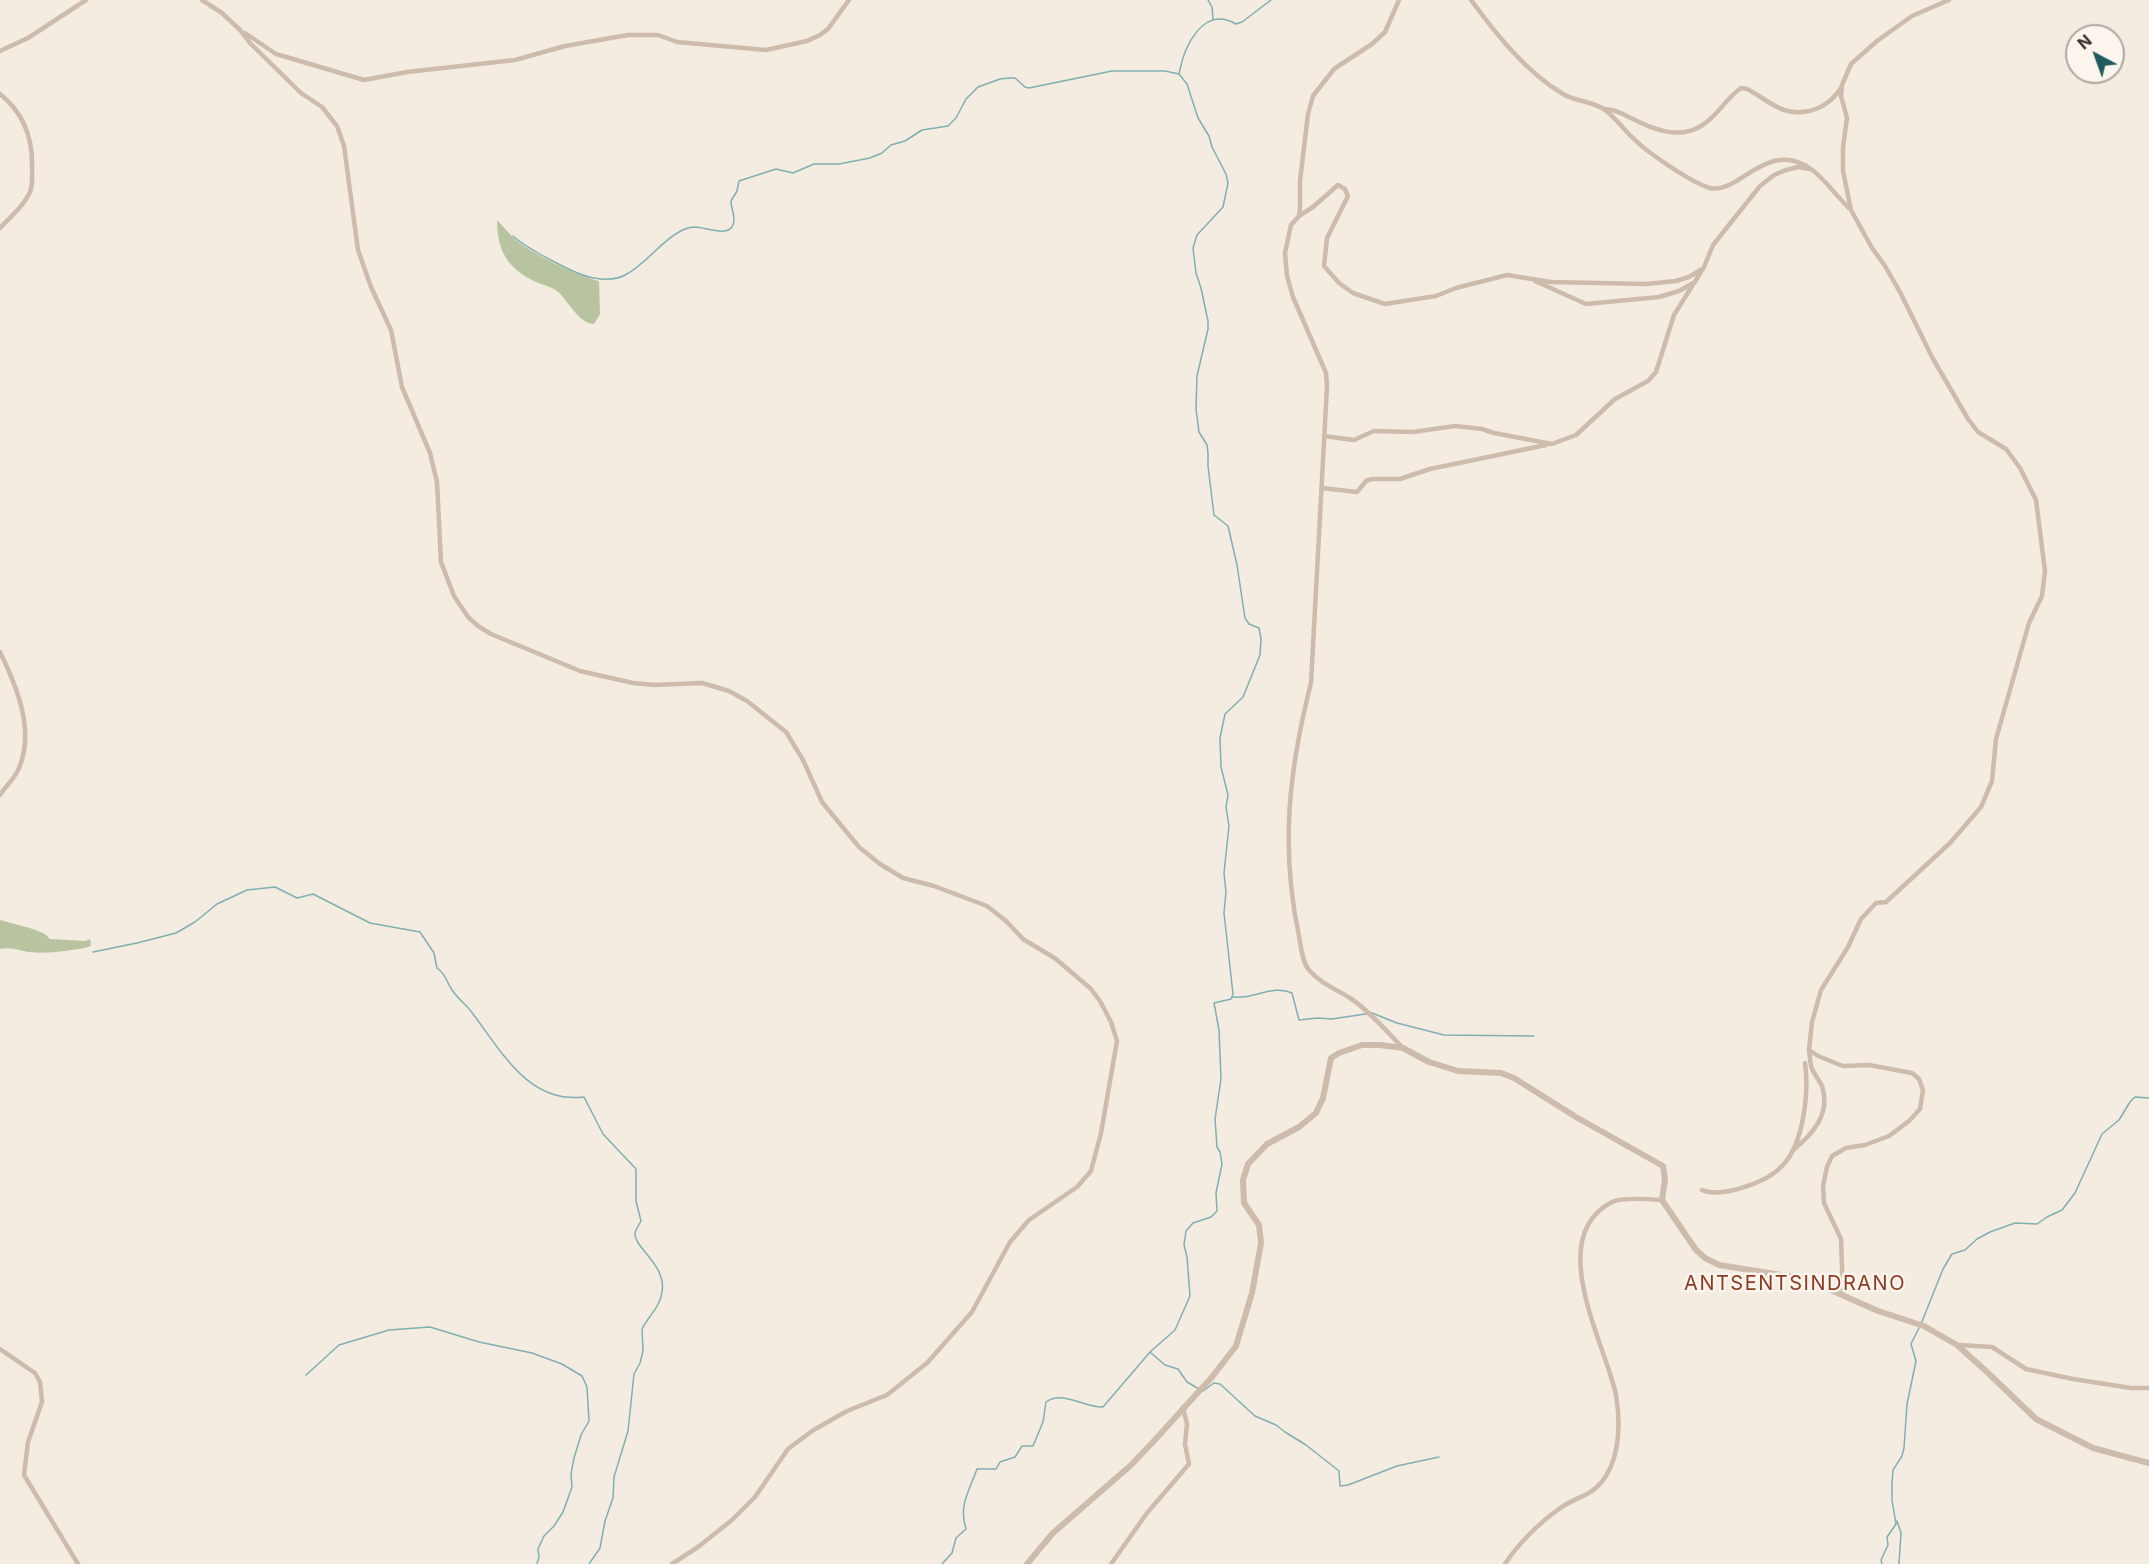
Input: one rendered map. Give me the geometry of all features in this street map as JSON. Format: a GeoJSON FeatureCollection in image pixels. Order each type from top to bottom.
{"type":"FeatureCollection","features":[{"type":"Feature","properties":{"kind":"street"},"geometry":{"type":"LineString","coordinates":[[0,51],[28,38],[86,0]]}},
{"type":"Feature","properties":{"kind":"street"},"geometry":{"type":"LineString","coordinates":[[202,0],[222,13],[240,30],[276,54],[364,80],[407,72],[515,60],[565,46],[628,35],[658,35],[677,42],[766,50],[807,41],[820,35],[828,29],[849,0]]}},
{"type":"Feature","properties":{"kind":"street"},"geometry":{"type":"LineString","coordinates":[[1299,216],[1300,181],[1308,114],[1313,96],[1334,69],[1385,33],[1399,0]]}},
{"type":"Feature","properties":{"kind":"street"},"geometry":{"type":"LineString","coordinates":[[1471,0],[1532,70],[1572,99],[1605,109],[1613,109],[1642,124],[1670,133],[1685,133],[1701,127],[1718,113],[1730,95],[1741,88],[1747,89],[1783,110],[1796,112],[1813,111],[1828,103],[1842,86]]}},
{"type":"Feature","properties":{"kind":"street"},"geometry":{"type":"LineString","coordinates":[[1851,210],[1843,171],[1843,147],[1847,118],[1841,96],[1842,86],[1851,64],[1877,40],[1912,16],[1948,0]]}},
{"type":"Feature","properties":{"kind":"street"},"geometry":{"type":"LineString","coordinates":[[240,30],[250,44],[301,93],[322,107],[337,126],[344,146],[358,250],[391,330],[402,387],[430,453],[438,482],[441,562],[454,596],[468,617],[478,627],[491,634],[580,671],[633,683],[654,685],[702,683],[729,691],[747,701],[786,732],[803,760],[822,802],[859,847],[880,864],[903,878],[934,886],[987,906],[1023,939],[1056,959],[1091,988],[1111,1022],[1117,1041],[1101,1132],[1091,1171],[1077,1186],[1029,1220],[1010,1242],[972,1312],[927,1363],[887,1395],[847,1411],[812,1431],[788,1449],[755,1497],[723,1527],[672,1564]]}},
{"type":"Feature","properties":{"kind":"street"},"geometry":{"type":"LineString","coordinates":[[0,94],[11,103],[28,129],[33,150],[31,190],[18,211],[0,228]]}},
{"type":"Feature","properties":{"kind":"street"},"geometry":{"type":"LineString","coordinates":[[1605,109],[1634,140],[1663,162],[1709,188],[1719,189],[1727,186],[1770,162],[1790,161],[1810,169],[1851,210],[1896,285],[1932,357],[1968,419],[1978,432],[2006,449],[2020,468],[2036,500],[2045,571],[2042,596],[2029,623],[1996,739],[1992,781],[1981,807],[1950,843],[1886,902],[1876,903],[1861,919],[1848,947],[1821,990],[1812,1022],[1809,1050],[1812,1068],[1821,1083],[1825,1110],[1817,1124],[1773,1174],[1756,1184],[1726,1192],[1708,1193],[1702,1190]]}},
{"type":"Feature","properties":{"kind":"street"},"geometry":{"type":"LineString","coordinates":[[1322,488],[1357,492],[1366,481],[1372,479],[1400,478],[1430,469],[1563,442],[1576,435],[1615,399],[1648,381],[1656,372],[1674,315],[1696,282],[1713,245],[1760,186],[1774,175],[1786,170],[1798,167],[1810,169]]}},
{"type":"Feature","properties":{"kind":"street"},"geometry":{"type":"LineString","coordinates":[[1704,267],[1689,277],[1676,281],[1646,284],[1551,282],[1507,276],[1456,288],[1436,296],[1385,304],[1353,293],[1339,284],[1324,266],[1327,238],[1348,196],[1345,189],[1338,185],[1291,225],[1285,253],[1287,276],[1293,297],[1326,373],[1311,683],[1301,721],[1287,826],[1290,881],[1296,924],[1307,969],[1331,989],[1350,998],[1403,1048],[1429,1062],[1458,1071],[1501,1073],[1514,1078],[1576,1117],[1663,1166],[1665,1179],[1662,1200],[1696,1250],[1705,1258],[1719,1266],[1806,1279],[1878,1311],[1921,1325],[1957,1345],[2036,1419],[2093,1448],[2149,1464]]}},
{"type":"Feature","properties":{"kind":"street"},"geometry":{"type":"LineString","coordinates":[[1530,278],[1586,304],[1659,297],[1679,291],[1696,282]]}},
{"type":"Feature","properties":{"kind":"street"},"geometry":{"type":"LineString","coordinates":[[1324,436],[1354,440],[1374,431],[1413,432],[1455,426],[1482,429],[1552,444]]}},
{"type":"Feature","properties":{"kind":"street"},"geometry":{"type":"LineString","coordinates":[[0,652],[8,667],[24,717],[26,748],[18,771],[0,795]]}},
{"type":"Feature","properties":{"kind":"street"},"geometry":{"type":"LineString","coordinates":[[1028,1564],[1053,1533],[1130,1466],[1217,1372],[1236,1346],[1252,1293],[1261,1243],[1259,1225],[1244,1203],[1242,1180],[1248,1164],[1268,1144],[1299,1127],[1316,1113],[1323,1098],[1331,1058],[1362,1045],[1403,1048]]}},
{"type":"Feature","properties":{"kind":"street"},"geometry":{"type":"LineString","coordinates":[[1809,1050],[1843,1066],[1869,1065],[1912,1073],[1923,1090],[1920,1109],[1909,1121],[1890,1136],[1865,1145],[1846,1148],[1832,1156],[1827,1167],[1823,1186],[1824,1203],[1841,1239],[1843,1294]]}},
{"type":"Feature","properties":{"kind":"street"},"geometry":{"type":"LineString","coordinates":[[1792,1151],[1806,1109],[1805,1063]]}},
{"type":"Feature","properties":{"kind":"street"},"geometry":{"type":"LineString","coordinates":[[1505,1564],[1529,1536],[1556,1511],[1603,1482],[1616,1449],[1619,1419],[1615,1393],[1583,1287],[1579,1262],[1585,1230],[1594,1216],[1613,1202],[1662,1200]]}},
{"type":"Feature","properties":{"kind":"street"},"geometry":{"type":"LineString","coordinates":[[1957,1345],[1992,1347],[2026,1369],[2061,1377],[2131,1388],[2149,1388]]}},
{"type":"Feature","properties":{"kind":"street"},"geometry":{"type":"LineString","coordinates":[[0,1349],[35,1373],[40,1382],[42,1402],[28,1442],[24,1475],[78,1564]]}},
{"type":"Feature","properties":{"kind":"street"},"geometry":{"type":"LineString","coordinates":[[1111,1564],[1147,1513],[1190,1464],[1185,1444],[1187,1424],[1183,1407]]}},
{"type":"Feature","properties":{"kind":"green space"},"geometry":{"type":"Polygon","coordinates":[[[497,220],[517,241],[534,252],[568,270],[599,281],[600,314],[594,324],[583,320],[557,291],[526,277],[511,265],[499,241],[497,220]]]}},
{"type":"Feature","properties":{"kind":"green space"},"geometry":{"type":"Polygon","coordinates":[[[0,920],[33,929],[50,939],[85,941],[90,939],[91,946],[43,953],[0,949],[0,920]]]}},
{"type":"Feature","properties":{"kind":"waterway"},"geometry":{"type":"LineString","coordinates":[[1208,0],[1212,7],[1213,19]]}},
{"type":"Feature","properties":{"kind":"waterway"},"geometry":{"type":"LineString","coordinates":[[1179,74],[1185,52],[1197,31],[1205,24],[1214,20],[1236,24],[1242,22],[1271,0]]}},
{"type":"Feature","properties":{"kind":"waterway"},"geometry":{"type":"LineString","coordinates":[[513,236],[540,254],[576,272],[598,279],[618,278],[632,271],[665,242],[683,230],[696,227],[720,231],[730,229],[734,219],[731,201],[737,191],[739,181],[776,169],[793,173],[814,164],[839,164],[870,158],[922,130],[948,126],[956,118],[966,99],[978,87],[1010,78],[1015,78],[1029,88],[1112,71],[1165,71],[1179,74],[1187,84],[1198,118],[1226,174],[1228,183],[1223,207],[1197,235],[1193,248],[1196,273],[1208,321],[1197,376],[1196,409],[1199,432],[1207,445],[1214,515],[1228,526],[1245,618],[1249,624],[1259,628],[1261,639],[1260,655],[1243,697],[1225,714],[1220,738],[1221,767],[1228,795],[1226,807],[1229,826],[1224,873],[1226,892],[1224,913],[1233,994],[1231,999],[1214,1003],[1219,1030],[1221,1079],[1215,1119],[1217,1147],[1222,1164],[1216,1193],[1217,1211],[1211,1217],[1193,1223],[1186,1231],[1184,1245],[1190,1296],[1175,1330],[1150,1352],[1103,1407],[1060,1398],[1046,1402],[1043,1422],[1033,1446],[1022,1446],[1015,1457],[1000,1462],[996,1469],[977,1469],[964,1505],[966,1529],[956,1538],[952,1553],[942,1564]]}},
{"type":"Feature","properties":{"kind":"waterway"},"geometry":{"type":"LineString","coordinates":[[93,952],[176,933],[195,922],[217,904],[247,890],[275,887],[297,898],[313,894],[370,923],[420,932],[434,953],[437,968],[506,1059],[532,1084],[548,1092],[565,1097],[584,1097],[603,1134],[636,1169],[636,1201],[641,1221],[635,1232],[636,1239],[660,1274],[662,1283],[659,1303],[642,1329],[643,1351],[634,1374],[628,1431],[614,1477],[613,1498],[605,1521],[600,1548],[589,1564]]}},
{"type":"Feature","properties":{"kind":"waterway"},"geometry":{"type":"LineString","coordinates":[[1233,997],[1278,990],[1292,993],[1299,1020],[1332,1019],[1372,1013],[1397,1023],[1444,1035],[1534,1036]]}},
{"type":"Feature","properties":{"kind":"waterway"},"geometry":{"type":"LineString","coordinates":[[1921,1324],[1943,1269],[1952,1254],[1965,1250],[1977,1239],[1990,1232],[2015,1223],[2037,1224],[2062,1210],[2075,1193],[2102,1134],[2119,1120],[2135,1097],[2149,1098]]}},
{"type":"Feature","properties":{"kind":"waterway"},"geometry":{"type":"LineString","coordinates":[[306,1375],[339,1345],[389,1330],[430,1327],[479,1342],[532,1353],[562,1364],[582,1376],[587,1387],[589,1421],[581,1435],[574,1458],[571,1474],[572,1487],[563,1512],[544,1536],[538,1549],[537,1564]]}},
{"type":"Feature","properties":{"kind":"waterway"},"geometry":{"type":"LineString","coordinates":[[1882,1564],[1881,1560],[1888,1545],[1887,1537],[1896,1524],[1892,1500],[1893,1470],[1904,1448],[1907,1404],[1916,1361],[1911,1344],[1919,1328]]}},
{"type":"Feature","properties":{"kind":"waterway"},"geometry":{"type":"LineString","coordinates":[[1150,1352],[1165,1365],[1178,1369],[1187,1382],[1199,1389]]}},
{"type":"Feature","properties":{"kind":"waterway"},"geometry":{"type":"LineString","coordinates":[[1203,1391],[1214,1383],[1220,1384],[1255,1416],[1276,1425],[1339,1471],[1340,1486],[1397,1466],[1439,1457]]}},
{"type":"Feature","properties":{"kind":"waterway"},"geometry":{"type":"LineString","coordinates":[[1897,1521],[1901,1533],[1899,1564]]}},
{"type":"Feature","properties":{"kind":"district","name":"ANTSENTSINDRANO"},"geometry":{"type":"Point","coordinates":[1795,1284]}}]}
